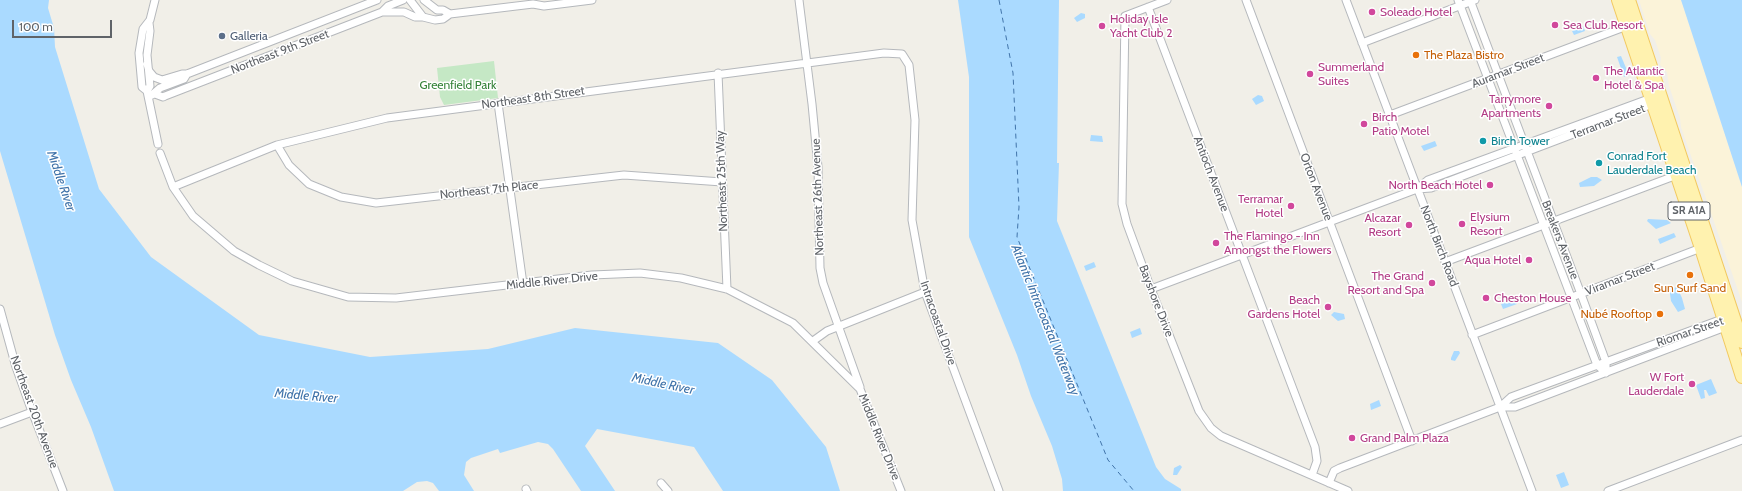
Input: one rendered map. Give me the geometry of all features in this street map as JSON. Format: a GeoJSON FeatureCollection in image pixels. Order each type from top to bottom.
{"type":"FeatureCollection","features":[{"type":"Feature","properties":{"kind":"main road","name":"SR A1A"},"geometry":{"type":"LineString","coordinates":[[1618,0],[1655,100],[1729,322],[1742,377]]}},
{"type":"Feature","properties":{"kind":"main road","name":"SR A1A"},"geometry":{"type":"LineString","coordinates":[[1628,0],[1677,175],[1701,248],[1729,322],[1742,342]]}},
{"type":"Feature","properties":{"kind":"street"},"geometry":{"type":"LineString","coordinates":[[155,0],[149,22],[150,31],[147,48],[147,64],[158,144]]}},
{"type":"Feature","properties":{"kind":"street","name":"Northeast 9th Street"},"geometry":{"type":"LineString","coordinates":[[147,64],[149,71],[154,77],[162,80],[187,74],[377,0]]}},
{"type":"Feature","properties":{"kind":"street","name":"Northeast 9th Street"},"geometry":{"type":"LineString","coordinates":[[150,94],[163,97],[382,12],[388,6],[403,0]]}},
{"type":"Feature","properties":{"kind":"street"},"geometry":{"type":"LineString","coordinates":[[410,0],[423,17]]}},
{"type":"Feature","properties":{"kind":"street"},"geometry":{"type":"LineString","coordinates":[[424,0],[437,10],[443,10],[450,14]]}},
{"type":"Feature","properties":{"kind":"street"},"geometry":{"type":"LineString","coordinates":[[382,12],[404,12],[415,17],[435,20],[443,19],[450,14],[536,2],[544,6],[592,0]]}},
{"type":"Feature","properties":{"kind":"street","name":"Northeast 26th Avenue"},"geometry":{"type":"LineString","coordinates":[[798,0],[808,62],[818,167],[820,268],[823,283],[837,326],[860,389]]}},
{"type":"Feature","properties":{"kind":"street"},"geometry":{"type":"LineString","coordinates":[[1148,7],[1168,0]]}},
{"type":"Feature","properties":{"kind":"street","name":"Orton Avenue"},"geometry":{"type":"LineString","coordinates":[[1246,0],[1412,441]]}},
{"type":"Feature","properties":{"kind":"street","name":"North Birch Road"},"geometry":{"type":"LineString","coordinates":[[1346,0],[1532,491]]}},
{"type":"Feature","properties":{"kind":"street"},"geometry":{"type":"LineString","coordinates":[[1362,43],[1459,3],[1472,1]]}},
{"type":"Feature","properties":{"kind":"street","name":"Breakers Avenue"},"geometry":{"type":"LineString","coordinates":[[1472,1],[1498,75],[1606,362],[1606,373]]}},
{"type":"Feature","properties":{"kind":"street","name":"Breakers Avenue"},"geometry":{"type":"LineString","coordinates":[[1459,3],[1597,366]]}},
{"type":"Feature","properties":{"kind":"street","name":"Bayshore Drive"},"geometry":{"type":"LineString","coordinates":[[1148,7],[1125,16],[1122,204],[1127,224],[1151,289],[1196,404],[1206,423],[1221,436],[1348,491]]}},
{"type":"Feature","properties":{"kind":"street","name":"Antioch Avenue"},"geometry":{"type":"LineString","coordinates":[[1148,7],[1315,447],[1317,461],[1312,475]]}},
{"type":"Feature","properties":{"kind":"street"},"geometry":{"type":"LineString","coordinates":[[149,22],[143,29],[139,53],[142,87],[150,94]]}},
{"type":"Feature","properties":{"kind":"street","name":"Auramar Street"},"geometry":{"type":"LineString","coordinates":[[1390,115],[1627,26]]}},
{"type":"Feature","properties":{"kind":"street","name":"Northeast 8th Street"},"geometry":{"type":"LineString","coordinates":[[173,187],[277,145],[387,118],[718,73],[889,52],[902,54]]}},
{"type":"Feature","properties":{"kind":"street","name":"Intracoastal Drive"},"geometry":{"type":"LineString","coordinates":[[902,54],[909,64],[915,120],[912,220],[925,292],[999,491]]}},
{"type":"Feature","properties":{"kind":"street","name":"Northeast 25th Way"},"geometry":{"type":"LineString","coordinates":[[718,73],[727,289]]}},
{"type":"Feature","properties":{"kind":"street","name":"Northeast 9th Street"},"geometry":{"type":"LineString","coordinates":[[150,94],[160,88],[184,79],[187,74]]}},
{"type":"Feature","properties":{"kind":"street","name":"Terramar Street"},"geometry":{"type":"LineString","coordinates":[[1417,189],[1428,180],[1513,148],[1655,100]]}},
{"type":"Feature","properties":{"kind":"street","name":"Terramar Street"},"geometry":{"type":"LineString","coordinates":[[1151,289],[1417,189],[1431,188],[1528,152],[1655,100]]}},
{"type":"Feature","properties":{"kind":"street"},"geometry":{"type":"LineString","coordinates":[[498,103],[523,284]]}},
{"type":"Feature","properties":{"kind":"street","name":"Northeast 7th Place"},"geometry":{"type":"LineString","coordinates":[[277,145],[289,165],[309,184],[341,197],[376,203],[624,175],[722,182]]}},
{"type":"Feature","properties":{"kind":"street","name":"Middle River Drive"},"geometry":{"type":"LineString","coordinates":[[160,153],[173,187],[193,216],[234,251],[259,266],[292,281],[348,297],[396,298],[592,275],[640,273],[681,278],[727,289],[793,324],[813,341],[860,389],[901,491]]}},
{"type":"Feature","properties":{"kind":"street"},"geometry":{"type":"LineString","coordinates":[[1445,262],[1677,175]]}},
{"type":"Feature","properties":{"kind":"street","name":"Viramar Street"},"geometry":{"type":"LineString","coordinates":[[1472,334],[1701,248]]}},
{"type":"Feature","properties":{"kind":"street"},"geometry":{"type":"LineString","coordinates":[[813,341],[821,334],[837,326],[925,292]]}},
{"type":"Feature","properties":{"kind":"street","name":"Northeast 20th Avenue"},"geometry":{"type":"LineString","coordinates":[[0,308],[32,412],[63,491]]}},
{"type":"Feature","properties":{"kind":"street","name":"Riomar Street"},"geometry":{"type":"LineString","coordinates":[[1500,407],[1511,397],[1606,362],[1729,322]]}},
{"type":"Feature","properties":{"kind":"street","name":"Riomar Street"},"geometry":{"type":"LineString","coordinates":[[1329,483],[1334,471],[1340,468],[1500,407],[1515,407],[1606,373],[1729,322]]}},
{"type":"Feature","properties":{"kind":"street"},"geometry":{"type":"LineString","coordinates":[[0,340],[8,337]]}},
{"type":"Feature","properties":{"kind":"street"},"geometry":{"type":"LineString","coordinates":[[1597,366],[1606,373]]}},
{"type":"Feature","properties":{"kind":"street"},"geometry":{"type":"LineString","coordinates":[[0,424],[32,412]]}},
{"type":"Feature","properties":{"kind":"street"},"geometry":{"type":"LineString","coordinates":[[1608,491],[1742,440]]}},
{"type":"Feature","properties":{"kind":"street"},"geometry":{"type":"LineString","coordinates":[[661,483],[668,491]]}},
{"type":"Feature","properties":{"kind":"green space","name":"Greenfield Park"},"geometry":{"type":"Polygon","coordinates":[[[494,61],[498,98],[444,105],[440,97],[437,68],[494,61]]]}},
{"type":"Feature","properties":{"kind":"sand"},"geometry":{"type":"Polygon","coordinates":[[[1639,0],[1681,0],[1742,187],[1742,302],[1681,127],[1680,118],[1669,86],[1667,72],[1660,65],[1661,58],[1655,40],[1650,34],[1639,0]]]}},
{"type":"Feature","properties":{"kind":"water","name":"Middle River"},"geometry":{"type":"Polygon","coordinates":[[[0,0],[49,0],[48,8],[54,28],[55,47],[99,189],[151,257],[259,335],[370,357],[488,349],[575,328],[718,343],[772,380],[826,447],[840,491],[723,491],[694,447],[597,429],[585,446],[615,491],[581,491],[553,449],[548,444],[538,442],[500,453],[498,449],[471,458],[466,462],[464,475],[474,491],[439,491],[433,483],[427,481],[417,482],[403,491],[114,491],[55,335],[0,151],[0,0]]]}},
{"type":"Feature","properties":{"kind":"water","name":"Atlantic Intracoastal Waterway"},"geometry":{"type":"Polygon","coordinates":[[[958,0],[1059,0],[1057,163],[1059,163],[1057,221],[1156,467],[1165,479],[1181,489],[1181,491],[1063,491],[1062,479],[1052,446],[969,237],[969,77],[958,0]]]}},
{"type":"Feature","properties":{"kind":"water"},"geometry":{"type":"Polygon","coordinates":[[[1681,0],[1742,0],[1742,187],[1684,9],[1681,0]]]}},
{"type":"Feature","properties":{"kind":"water"},"geometry":{"type":"Polygon","coordinates":[[[1081,13],[1085,14],[1085,18],[1077,22],[1074,18],[1081,13]]]}},
{"type":"Feature","properties":{"kind":"water"},"geometry":{"type":"Polygon","coordinates":[[[1583,26],[1585,31],[1574,35],[1572,31],[1583,26]]]}},
{"type":"Feature","properties":{"kind":"water"},"geometry":{"type":"Polygon","coordinates":[[[1621,56],[1629,75],[1624,77],[1617,57],[1621,56]]]}},
{"type":"Feature","properties":{"kind":"water"},"geometry":{"type":"Polygon","coordinates":[[[1258,95],[1262,96],[1264,101],[1256,105],[1252,99],[1258,95]]]}},
{"type":"Feature","properties":{"kind":"water"},"geometry":{"type":"Polygon","coordinates":[[[1091,135],[1102,136],[1103,142],[1090,141],[1091,135]]]}},
{"type":"Feature","properties":{"kind":"water"},"geometry":{"type":"Polygon","coordinates":[[[1435,141],[1437,146],[1424,151],[1421,146],[1435,141]]]}},
{"type":"Feature","properties":{"kind":"water"},"geometry":{"type":"Polygon","coordinates":[[[1591,177],[1597,177],[1602,180],[1594,186],[1580,187],[1579,183],[1591,177]]]}},
{"type":"Feature","properties":{"kind":"water"},"geometry":{"type":"Polygon","coordinates":[[[1648,219],[1667,220],[1671,223],[1656,229],[1647,221],[1648,219]]]}},
{"type":"Feature","properties":{"kind":"water"},"geometry":{"type":"Polygon","coordinates":[[[1674,233],[1676,237],[1660,244],[1658,239],[1674,233]]]}},
{"type":"Feature","properties":{"kind":"water"},"geometry":{"type":"Polygon","coordinates":[[[1094,262],[1096,267],[1086,271],[1084,266],[1094,262]]]}},
{"type":"Feature","properties":{"kind":"water"},"geometry":{"type":"Polygon","coordinates":[[[1677,287],[1685,309],[1678,312],[1671,301],[1670,294],[1670,289],[1677,287]]]}},
{"type":"Feature","properties":{"kind":"water"},"geometry":{"type":"Polygon","coordinates":[[[1514,298],[1517,304],[1503,309],[1501,304],[1514,298]]]}},
{"type":"Feature","properties":{"kind":"water"},"geometry":{"type":"Polygon","coordinates":[[[1334,312],[1344,314],[1345,319],[1338,321],[1331,315],[1334,312]]]}},
{"type":"Feature","properties":{"kind":"water"},"geometry":{"type":"Polygon","coordinates":[[[1140,328],[1142,334],[1132,338],[1130,332],[1140,328]]]}},
{"type":"Feature","properties":{"kind":"water"},"geometry":{"type":"Polygon","coordinates":[[[1454,351],[1459,351],[1460,353],[1455,361],[1451,360],[1454,351]]]}},
{"type":"Feature","properties":{"kind":"water"},"geometry":{"type":"Polygon","coordinates":[[[1711,379],[1717,393],[1709,396],[1706,390],[1704,390],[1705,398],[1701,399],[1696,385],[1711,379]]]}},
{"type":"Feature","properties":{"kind":"water"},"geometry":{"type":"Polygon","coordinates":[[[1379,400],[1381,406],[1371,410],[1370,404],[1379,400]]]}},
{"type":"Feature","properties":{"kind":"water"},"geometry":{"type":"Polygon","coordinates":[[[1180,465],[1182,467],[1177,475],[1173,475],[1174,468],[1180,465]]]}},
{"type":"Feature","properties":{"kind":"water"},"geometry":{"type":"Polygon","coordinates":[[[1564,472],[1569,485],[1561,488],[1556,475],[1564,472]]]}},
{"type":"Feature","properties":{"kind":"ferry route"},"geometry":{"type":"LineString","coordinates":[[999,0],[1013,73],[1019,207],[1017,237],[1108,460],[1134,491]]}},
{"type":"Feature","properties":{"kind":"place","name":"Soleado Hotel"},"geometry":{"type":"Point","coordinates":[1372,12]}},
{"type":"Feature","properties":{"kind":"place","name":"Sea Club Resort"},"geometry":{"type":"Point","coordinates":[1555,25]}},
{"type":"Feature","properties":{"kind":"place","name":"Holiday Isle Yacht Club 2"},"geometry":{"type":"Point","coordinates":[1102,26]}},
{"type":"Feature","properties":{"kind":"place","name":"Galleria"},"geometry":{"type":"Point","coordinates":[222,36]}},
{"type":"Feature","properties":{"kind":"place","name":"The Plaza Bistro"},"geometry":{"type":"Point","coordinates":[1416,55]}},
{"type":"Feature","properties":{"kind":"place","name":"Summerland Suites"},"geometry":{"type":"Point","coordinates":[1310,74]}},
{"type":"Feature","properties":{"kind":"place","name":"The Atlantic Hotel & Spa"},"geometry":{"type":"Point","coordinates":[1596,78]}},
{"type":"Feature","properties":{"kind":"place","name":"Tarrymore Apartments"},"geometry":{"type":"Point","coordinates":[1549,106]}},
{"type":"Feature","properties":{"kind":"place","name":"Birch Patio Motel"},"geometry":{"type":"Point","coordinates":[1364,124]}},
{"type":"Feature","properties":{"kind":"place","name":"Birch Tower"},"geometry":{"type":"Point","coordinates":[1483,141]}},
{"type":"Feature","properties":{"kind":"place","name":"Conrad Fort Lauderdale Beach"},"geometry":{"type":"Point","coordinates":[1599,163]}},
{"type":"Feature","properties":{"kind":"place","name":"North Beach Hotel"},"geometry":{"type":"Point","coordinates":[1490,185]}},
{"type":"Feature","properties":{"kind":"place","name":"Terramar Hotel"},"geometry":{"type":"Point","coordinates":[1291,206]}},
{"type":"Feature","properties":{"kind":"place","name":"Elysium Resort"},"geometry":{"type":"Point","coordinates":[1462,224]}},
{"type":"Feature","properties":{"kind":"place","name":"Alcazar Resort"},"geometry":{"type":"Point","coordinates":[1409,225]}},
{"type":"Feature","properties":{"kind":"place","name":"The Flamingo - Inn Amongst the Flowers"},"geometry":{"type":"Point","coordinates":[1216,243]}},
{"type":"Feature","properties":{"kind":"place","name":"Aqua Hotel"},"geometry":{"type":"Point","coordinates":[1529,260]}},
{"type":"Feature","properties":{"kind":"place","name":"Sun Surf Sand"},"geometry":{"type":"Point","coordinates":[1690,275]}},
{"type":"Feature","properties":{"kind":"place","name":"The Grand Resort and Spa"},"geometry":{"type":"Point","coordinates":[1432,283]}},
{"type":"Feature","properties":{"kind":"place","name":"Cheston House"},"geometry":{"type":"Point","coordinates":[1486,298]}},
{"type":"Feature","properties":{"kind":"place","name":"Beach Gardens Hotel"},"geometry":{"type":"Point","coordinates":[1328,307]}},
{"type":"Feature","properties":{"kind":"place","name":"Nubé Rooftop"},"geometry":{"type":"Point","coordinates":[1660,314]}},
{"type":"Feature","properties":{"kind":"place","name":"W Fort Lauderdale"},"geometry":{"type":"Point","coordinates":[1692,384]}},
{"type":"Feature","properties":{"kind":"place","name":"Grand Palm Plaza"},"geometry":{"type":"Point","coordinates":[1352,438]}}]}
